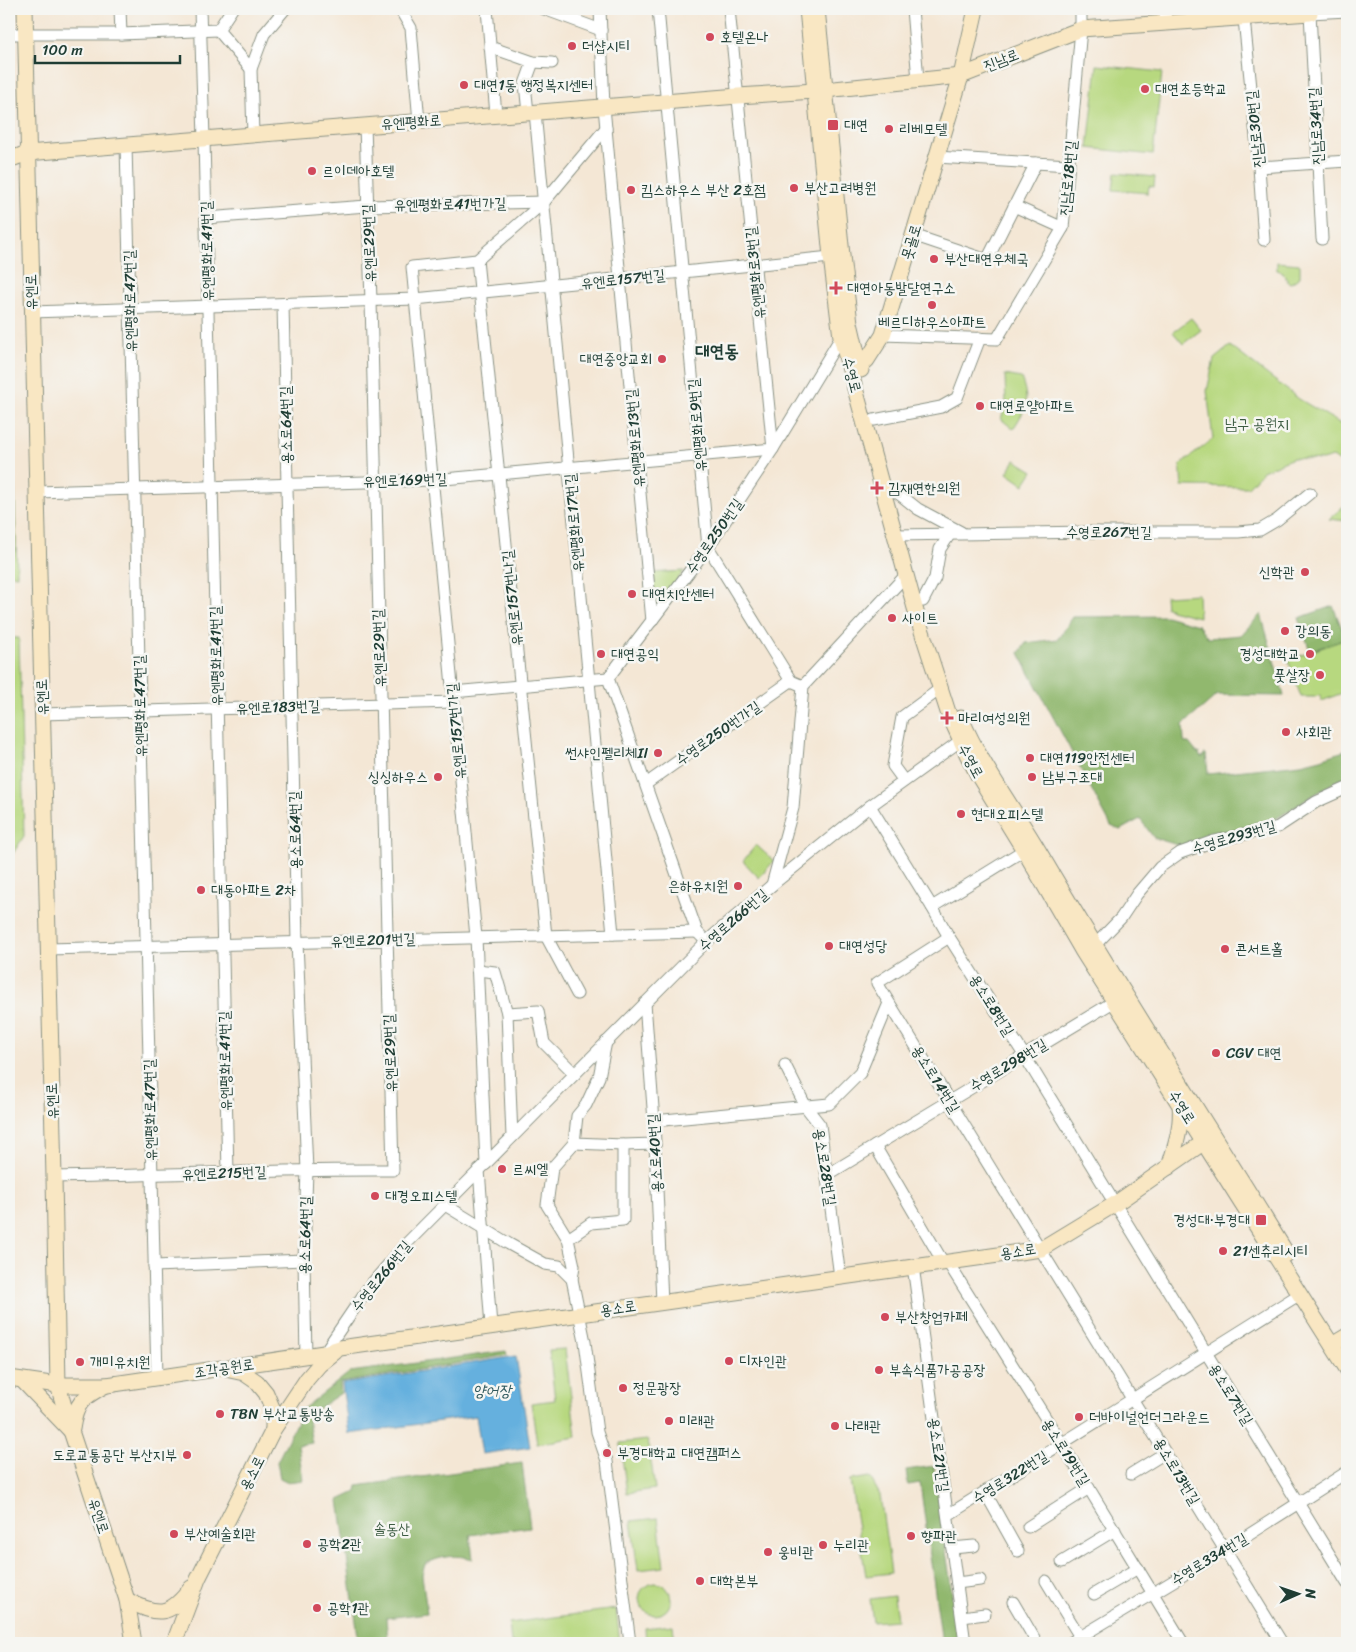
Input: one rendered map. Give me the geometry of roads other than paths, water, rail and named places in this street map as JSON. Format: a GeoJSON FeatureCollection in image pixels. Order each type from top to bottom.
{"type":"FeatureCollection","features":[{"type":"Feature","properties":{"kind":"main road","name":"유엔로"},"geometry":{"type":"LineString","coordinates":[[25,9],[58,1384],[71,1431],[127,1600],[134,1643]]}},
{"type":"Feature","properties":{"kind":"main road","name":"수영로"},"geometry":{"type":"LineString","coordinates":[[806,9],[820,91],[855,370],[901,535],[947,682],[976,749],[1094,946],[1342,1343],[1347,1369]]}},
{"type":"Feature","properties":{"kind":"main road","name":"수영로"},"geometry":{"type":"LineString","coordinates":[[817,9],[820,91],[831,257],[841,337],[874,420],[894,490],[906,576],[940,689],[960,741],[978,775],[1083,952],[1300,1294],[1342,1343]]}},
{"type":"Feature","properties":{"kind":"main road","name":"못골로"},"geometry":{"type":"LineString","coordinates":[[855,370],[874,350],[883,335],[960,76],[976,9]]}},
{"type":"Feature","properties":{"kind":"main road","name":"진남로"},"geometry":{"type":"LineString","coordinates":[[820,91],[960,76],[1081,29],[1166,16],[1310,11]]}},
{"type":"Feature","properties":{"kind":"main road","name":"유엔평화로"},"geometry":{"type":"LineString","coordinates":[[9,160],[28,153],[820,91]]}},
{"type":"Feature","properties":{"kind":"main road"},"geometry":{"type":"LineString","coordinates":[[9,149],[28,153]]}},
{"type":"Feature","properties":{"kind":"main road"},"geometry":{"type":"LineString","coordinates":[[1169,1168],[1180,1132],[1179,1102]]}},
{"type":"Feature","properties":{"kind":"main road","name":"용소로"},"geometry":{"type":"LineString","coordinates":[[174,1643],[198,1579],[273,1430],[307,1379],[319,1365],[340,1348],[1041,1249],[1115,1204],[1204,1142]]}},
{"type":"Feature","properties":{"kind":"main road","name":"조각공원로"},"geometry":{"type":"LineString","coordinates":[[107,1385],[157,1376],[324,1354],[340,1348]]}},
{"type":"Feature","properties":{"kind":"main road"},"geometry":{"type":"LineString","coordinates":[[223,1368],[244,1373],[266,1393],[273,1410],[273,1430]]}},
{"type":"Feature","properties":{"kind":"main road"},"geometry":{"type":"LineString","coordinates":[[16,1380],[58,1384],[107,1385]]}},
{"type":"Feature","properties":{"kind":"main road"},"geometry":{"type":"LineString","coordinates":[[16,1380],[71,1431]]}},
{"type":"Feature","properties":{"kind":"main road"},"geometry":{"type":"LineString","coordinates":[[71,1431],[74,1411],[81,1401],[107,1385]]}},
{"type":"Feature","properties":{"kind":"main road"},"geometry":{"type":"LineString","coordinates":[[127,1600],[147,1611],[168,1610],[183,1600],[198,1579]]}},
{"type":"Feature","properties":{"kind":"street"},"geometry":{"type":"LineString","coordinates":[[120,9],[121,34]]}},
{"type":"Feature","properties":{"kind":"street","name":"유엔평화로41번길"},"geometry":{"type":"LineString","coordinates":[[200,9],[228,1173]]}},
{"type":"Feature","properties":{"kind":"street"},"geometry":{"type":"LineString","coordinates":[[9,34],[121,34],[218,30],[232,9]]}},
{"type":"Feature","properties":{"kind":"street"},"geometry":{"type":"LineString","coordinates":[[253,135],[251,69],[264,34],[285,9]]}},
{"type":"Feature","properties":{"kind":"street"},"geometry":{"type":"LineString","coordinates":[[400,9],[411,28],[419,122]]}},
{"type":"Feature","properties":{"kind":"street"},"geometry":{"type":"LineString","coordinates":[[487,9],[496,116]]}},
{"type":"Feature","properties":{"kind":"street"},"geometry":{"type":"LineString","coordinates":[[544,9],[601,30]]}},
{"type":"Feature","properties":{"kind":"street","name":"유엔평화로13번길"},"geometry":{"type":"LineString","coordinates":[[600,9],[604,107],[652,621]]}},
{"type":"Feature","properties":{"kind":"street","name":"유엔평화로9번길"},"geometry":{"type":"LineString","coordinates":[[658,9],[708,547],[791,681]]}},
{"type":"Feature","properties":{"kind":"street","name":"유엔평화로3번길"},"geometry":{"type":"LineString","coordinates":[[729,9],[773,449]]}},
{"type":"Feature","properties":{"kind":"street"},"geometry":{"type":"LineString","coordinates":[[912,9],[918,80]]}},
{"type":"Feature","properties":{"kind":"street"},"geometry":{"type":"LineString","coordinates":[[1081,9],[1081,29]]}},
{"type":"Feature","properties":{"kind":"street"},"geometry":{"type":"LineString","coordinates":[[1310,11],[1347,11]]}},
{"type":"Feature","properties":{"kind":"street","name":"진남로34번길"},"geometry":{"type":"LineString","coordinates":[[1310,11],[1322,240]]}},
{"type":"Feature","properties":{"kind":"street","name":"진남로30번길"},"geometry":{"type":"LineString","coordinates":[[1243,13],[1259,166],[1264,240]]}},
{"type":"Feature","properties":{"kind":"street","name":"진남로18번길"},"geometry":{"type":"LineString","coordinates":[[980,338],[997,339],[1063,228],[1081,29]]}},
{"type":"Feature","properties":{"kind":"street"},"geometry":{"type":"LineString","coordinates":[[218,30],[251,69]]}},
{"type":"Feature","properties":{"kind":"street"},"geometry":{"type":"LineString","coordinates":[[490,47],[533,62],[552,63]]}},
{"type":"Feature","properties":{"kind":"street","name":"유엔평화로17번길"},"geometry":{"type":"LineString","coordinates":[[533,62],[525,84],[532,113],[544,202],[613,934]]}},
{"type":"Feature","properties":{"kind":"street","name":"유엔로29번길"},"geometry":{"type":"LineString","coordinates":[[365,126],[393,1170]]}},
{"type":"Feature","properties":{"kind":"street"},"geometry":{"type":"LineString","coordinates":[[415,299],[412,266],[477,260],[544,202],[606,128]]}},
{"type":"Feature","properties":{"kind":"street","name":"유엔평화로47번길"},"geometry":{"type":"LineString","coordinates":[[126,145],[157,1376]]}},
{"type":"Feature","properties":{"kind":"street"},"geometry":{"type":"LineString","coordinates":[[936,157],[1070,165]]}},
{"type":"Feature","properties":{"kind":"street"},"geometry":{"type":"LineString","coordinates":[[1259,166],[1347,161]]}},
{"type":"Feature","properties":{"kind":"street"},"geometry":{"type":"LineString","coordinates":[[913,235],[987,260],[1036,163]]}},
{"type":"Feature","properties":{"kind":"street","name":"유엔평화로41번가길"},"geometry":{"type":"LineString","coordinates":[[206,218],[367,206],[544,202]]}},
{"type":"Feature","properties":{"kind":"street"},"geometry":{"type":"LineString","coordinates":[[1014,206],[1063,228]]}},
{"type":"Feature","properties":{"kind":"street","name":"유엔로157번길"},"geometry":{"type":"LineString","coordinates":[[32,312],[415,299],[831,257]]}},
{"type":"Feature","properties":{"kind":"street","name":"유엔로157번나길"},"geometry":{"type":"LineString","coordinates":[[477,260],[546,936]]}},
{"type":"Feature","properties":{"kind":"street","name":"유엔로157번가길"},"geometry":{"type":"LineString","coordinates":[[415,299],[476,937],[483,1227],[491,1326]]}},
{"type":"Feature","properties":{"kind":"street","name":"용소로64번길"},"geometry":{"type":"LineString","coordinates":[[283,304],[297,942],[307,1170],[304,1260],[306,1356]]}},
{"type":"Feature","properties":{"kind":"street"},"geometry":{"type":"LineString","coordinates":[[874,420],[941,407],[957,398],[980,338],[883,335]]}},
{"type":"Feature","properties":{"kind":"street","name":"수영로250번길"},"geometry":{"type":"LineString","coordinates":[[608,678],[708,547],[773,449],[841,337]]}},
{"type":"Feature","properties":{"kind":"street","name":"유엔로169번길"},"geometry":{"type":"LineString","coordinates":[[36,492],[432,480],[773,449]]}},
{"type":"Feature","properties":{"kind":"street"},"geometry":{"type":"LineString","coordinates":[[894,490],[918,510],[964,534]]}},
{"type":"Feature","properties":{"kind":"street","name":"수영로267번길"},"geometry":{"type":"LineString","coordinates":[[901,535],[1238,532],[1260,530],[1310,493]]}},
{"type":"Feature","properties":{"kind":"street"},"geometry":{"type":"LineString","coordinates":[[923,601],[935,578],[940,549],[950,534]]}},
{"type":"Feature","properties":{"kind":"street"},"geometry":{"type":"LineString","coordinates":[[791,681],[804,686],[906,576]]}},
{"type":"Feature","properties":{"kind":"street"},"geometry":{"type":"LineString","coordinates":[[608,678],[697,932],[706,942]]}},
{"type":"Feature","properties":{"kind":"street","name":"유엔로183번길"},"geometry":{"type":"LineString","coordinates":[[42,714],[380,704],[453,697],[521,686],[608,678]]}},
{"type":"Feature","properties":{"kind":"street","name":"수영로250번가길"},"geometry":{"type":"LineString","coordinates":[[646,784],[791,681]]}},
{"type":"Feature","properties":{"kind":"street","name":"수영로266번길"},"geometry":{"type":"LineString","coordinates":[[324,1354],[368,1288],[405,1244],[706,942],[772,885],[792,808],[804,686]]}},
{"type":"Feature","properties":{"kind":"street"},"geometry":{"type":"LineString","coordinates":[[904,781],[893,766],[902,717],[940,689]]}},
{"type":"Feature","properties":{"kind":"street"},"geometry":{"type":"LineString","coordinates":[[772,885],[870,806],[960,741]]}},
{"type":"Feature","properties":{"kind":"street","name":"수영로293번길"},"geometry":{"type":"LineString","coordinates":[[1094,946],[1121,918],[1137,894],[1160,867],[1180,853],[1214,841],[1278,827],[1316,802],[1347,788]]}},
{"type":"Feature","properties":{"kind":"street","name":"용소로8번길"},"geometry":{"type":"LineString","coordinates":[[870,806],[1115,1204]]}},
{"type":"Feature","properties":{"kind":"street"},"geometry":{"type":"LineString","coordinates":[[932,907],[1024,850]]}},
{"type":"Feature","properties":{"kind":"street","name":"유엔로201번길"},"geometry":{"type":"LineString","coordinates":[[48,949],[697,932]]}},
{"type":"Feature","properties":{"kind":"street"},"geometry":{"type":"LineString","coordinates":[[546,936],[577,994]]}},
{"type":"Feature","properties":{"kind":"street","name":"용소로14번길"},"geometry":{"type":"LineString","coordinates":[[949,937],[877,984],[1041,1249]]}},
{"type":"Feature","properties":{"kind":"street"},"geometry":{"type":"LineString","coordinates":[[477,970],[495,972],[507,1013],[512,1137]]}},
{"type":"Feature","properties":{"kind":"street","name":"수영로298번길"},"geometry":{"type":"LineString","coordinates":[[828,1175],[1115,1001]]}},
{"type":"Feature","properties":{"kind":"street","name":"용소로40번길"},"geometry":{"type":"LineString","coordinates":[[645,1003],[654,1121],[662,1302]]}},
{"type":"Feature","properties":{"kind":"street"},"geometry":{"type":"LineString","coordinates":[[654,1121],[829,1104],[860,1073],[889,1003]]}},
{"type":"Feature","properties":{"kind":"street"},"geometry":{"type":"LineString","coordinates":[[507,1013],[538,1011],[544,1043],[575,1074]]}},
{"type":"Feature","properties":{"kind":"street"},"geometry":{"type":"LineString","coordinates":[[606,1042],[599,1078],[586,1105],[577,1116],[574,1143],[552,1168],[547,1205],[568,1239],[574,1266],[572,1279],[585,1342],[597,1432],[607,1461],[630,1643]]}},
{"type":"Feature","properties":{"kind":"street","name":"용소로28번길"},"geometry":{"type":"LineString","coordinates":[[784,1065],[806,1107],[820,1125],[840,1277]]}},
{"type":"Feature","properties":{"kind":"street"},"geometry":{"type":"LineString","coordinates":[[574,1143],[655,1144]]}},
{"type":"Feature","properties":{"kind":"street"},"geometry":{"type":"LineString","coordinates":[[568,1239],[591,1223],[623,1220],[623,1145]]}},
{"type":"Feature","properties":{"kind":"street"},"geometry":{"type":"LineString","coordinates":[[875,1146],[945,1262]]}},
{"type":"Feature","properties":{"kind":"street","name":"유엔로215번길"},"geometry":{"type":"LineString","coordinates":[[54,1177],[307,1170],[393,1170]]}},
{"type":"Feature","properties":{"kind":"street","name":"용소로7번길"},"geometry":{"type":"LineString","coordinates":[[1115,1204],[1347,1583]]}},
{"type":"Feature","properties":{"kind":"street"},"geometry":{"type":"LineString","coordinates":[[445,1205],[545,1264],[558,1266],[572,1279]]}},
{"type":"Feature","properties":{"kind":"street","name":"용소로13번길"},"geometry":{"type":"LineString","coordinates":[[1041,1249],[1282,1643]]}},
{"type":"Feature","properties":{"kind":"street"},"geometry":{"type":"LineString","coordinates":[[154,1266],[304,1260]]}},
{"type":"Feature","properties":{"kind":"street","name":"용소로19번길"},"geometry":{"type":"LineString","coordinates":[[945,1262],[1062,1444],[1183,1643]]}},
{"type":"Feature","properties":{"kind":"street","name":"용소로21번길"},"geometry":{"type":"LineString","coordinates":[[913,1266],[965,1643]]}},
{"type":"Feature","properties":{"kind":"street","name":"수영로322번길"},"geometry":{"type":"LineString","coordinates":[[948,1515],[1134,1400],[1300,1294]]}},
{"type":"Feature","properties":{"kind":"street"},"geometry":{"type":"LineString","coordinates":[[1131,1474],[1166,1453]]}},
{"type":"Feature","properties":{"kind":"street","name":"수영로334번길"},"geometry":{"type":"LineString","coordinates":[[1075,1640],[1225,1550],[1347,1472]]}},
{"type":"Feature","properties":{"kind":"street"},"geometry":{"type":"LineString","coordinates":[[1028,1526],[1089,1488]]}},
{"type":"Feature","properties":{"kind":"street"},"geometry":{"type":"LineString","coordinates":[[985,1492],[1018,1551]]}},
{"type":"Feature","properties":{"kind":"street"},"geometry":{"type":"LineString","coordinates":[[1062,1562],[1115,1530]]}},
{"type":"Feature","properties":{"kind":"street"},"geometry":{"type":"LineString","coordinates":[[952,1548],[974,1546]]}},
{"type":"Feature","properties":{"kind":"street"},"geometry":{"type":"LineString","coordinates":[[1094,1594],[1138,1568]]}},
{"type":"Feature","properties":{"kind":"street"},"geometry":{"type":"LineString","coordinates":[[957,1583],[980,1580]]}},
{"type":"Feature","properties":{"kind":"street"},"geometry":{"type":"LineString","coordinates":[[1046,1581],[1075,1640]]}},
{"type":"Feature","properties":{"kind":"street"},"geometry":{"type":"LineString","coordinates":[[1013,1602],[1037,1643]]}},
{"type":"Feature","properties":{"kind":"street"},"geometry":{"type":"LineString","coordinates":[[962,1617],[985,1614]]}},
{"type":"Feature","properties":{"kind":"water","name":"양어장"},"geometry":{"type":"Polygon","coordinates":[[[516,1356],[530,1447],[482,1454],[476,1416],[349,1434],[342,1384],[516,1356]]]}},
{"type":"Feature","properties":{"kind":"place","name":"호텔온나"},"geometry":{"type":"Point","coordinates":[710,37]}},
{"type":"Feature","properties":{"kind":"place","name":"더샵시티"},"geometry":{"type":"Point","coordinates":[572,46]}},
{"type":"Feature","properties":{"kind":"place","name":"대연1동 행정복지센터"},"geometry":{"type":"Point","coordinates":[464,85]}},
{"type":"Feature","properties":{"kind":"place","name":"대연초등학교"},"geometry":{"type":"Point","coordinates":[1145,89]}},
{"type":"Feature","properties":{"kind":"place","name":"대연"},"geometry":{"type":"Point","coordinates":[833,125]}},
{"type":"Feature","properties":{"kind":"place","name":"리베모텔"},"geometry":{"type":"Point","coordinates":[889,129]}},
{"type":"Feature","properties":{"kind":"place","name":"르이데아호텔"},"geometry":{"type":"Point","coordinates":[312,171]}},
{"type":"Feature","properties":{"kind":"place","name":"부산고려병원"},"geometry":{"type":"Point","coordinates":[794,188]}},
{"type":"Feature","properties":{"kind":"place","name":"킴스하우스 부산 2호점"},"geometry":{"type":"Point","coordinates":[631,190]}},
{"type":"Feature","properties":{"kind":"place","name":"부산대연우체국"},"geometry":{"type":"Point","coordinates":[934,259]}},
{"type":"Feature","properties":{"kind":"place","name":"대연아동발달연구소"},"geometry":{"type":"Point","coordinates":[836,288]}},
{"type":"Feature","properties":{"kind":"place","name":"베르디하우스아파트"},"geometry":{"type":"Point","coordinates":[932,305]}},
{"type":"Feature","properties":{"kind":"place","name":"대연중앙교회"},"geometry":{"type":"Point","coordinates":[662,359]}},
{"type":"Feature","properties":{"kind":"place","name":"대연로얄아파트"},"geometry":{"type":"Point","coordinates":[980,406]}},
{"type":"Feature","properties":{"kind":"place","name":"김재연한의원"},"geometry":{"type":"Point","coordinates":[877,488]}},
{"type":"Feature","properties":{"kind":"place","name":"신학관"},"geometry":{"type":"Point","coordinates":[1305,572]}},
{"type":"Feature","properties":{"kind":"place","name":"대연치안센터"},"geometry":{"type":"Point","coordinates":[632,594]}},
{"type":"Feature","properties":{"kind":"place","name":"사이트"},"geometry":{"type":"Point","coordinates":[892,618]}},
{"type":"Feature","properties":{"kind":"place","name":"강의동"},"geometry":{"type":"Point","coordinates":[1285,631]}},
{"type":"Feature","properties":{"kind":"place","name":"대연공익"},"geometry":{"type":"Point","coordinates":[601,654]}},
{"type":"Feature","properties":{"kind":"place","name":"경성대학교"},"geometry":{"type":"Point","coordinates":[1310,654]}},
{"type":"Feature","properties":{"kind":"place","name":"풋살장"},"geometry":{"type":"Point","coordinates":[1320,675]}},
{"type":"Feature","properties":{"kind":"place","name":"마리여성의원"},"geometry":{"type":"Point","coordinates":[947,718]}},
{"type":"Feature","properties":{"kind":"place","name":"사회관"},"geometry":{"type":"Point","coordinates":[1286,732]}},
{"type":"Feature","properties":{"kind":"place","name":"썬샤인펠리체II"},"geometry":{"type":"Point","coordinates":[658,753]}},
{"type":"Feature","properties":{"kind":"place","name":"대연119안전센터"},"geometry":{"type":"Point","coordinates":[1030,758]}},
{"type":"Feature","properties":{"kind":"place","name":"싱싱하우스"},"geometry":{"type":"Point","coordinates":[438,777]}},
{"type":"Feature","properties":{"kind":"place","name":"남부구조대"},"geometry":{"type":"Point","coordinates":[1032,777]}},
{"type":"Feature","properties":{"kind":"place","name":"현대오피스텔"},"geometry":{"type":"Point","coordinates":[961,814]}},
{"type":"Feature","properties":{"kind":"place","name":"은하유치원"},"geometry":{"type":"Point","coordinates":[738,886]}},
{"type":"Feature","properties":{"kind":"place","name":"대동아파트 2차"},"geometry":{"type":"Point","coordinates":[201,890]}},
{"type":"Feature","properties":{"kind":"place","name":"대연성당"},"geometry":{"type":"Point","coordinates":[829,946]}},
{"type":"Feature","properties":{"kind":"place","name":"콘서트홀"},"geometry":{"type":"Point","coordinates":[1225,949]}},
{"type":"Feature","properties":{"kind":"place","name":"CGV 대연"},"geometry":{"type":"Point","coordinates":[1216,1053]}},
{"type":"Feature","properties":{"kind":"place","name":"르씨엘"},"geometry":{"type":"Point","coordinates":[502,1169]}},
{"type":"Feature","properties":{"kind":"place","name":"대경오피스텔"},"geometry":{"type":"Point","coordinates":[375,1196]}},
{"type":"Feature","properties":{"kind":"place","name":"경성대·부경대"},"geometry":{"type":"Point","coordinates":[1261,1220]}},
{"type":"Feature","properties":{"kind":"place","name":"21센츄리시티"},"geometry":{"type":"Point","coordinates":[1223,1251]}},
{"type":"Feature","properties":{"kind":"place","name":"부산창업카페"},"geometry":{"type":"Point","coordinates":[885,1317]}},
{"type":"Feature","properties":{"kind":"place","name":"디자인관"},"geometry":{"type":"Point","coordinates":[729,1361]}},
{"type":"Feature","properties":{"kind":"place","name":"개미유치원"},"geometry":{"type":"Point","coordinates":[80,1362]}},
{"type":"Feature","properties":{"kind":"place","name":"부속식품가공공장"},"geometry":{"type":"Point","coordinates":[879,1370]}},
{"type":"Feature","properties":{"kind":"place","name":"정문광장"},"geometry":{"type":"Point","coordinates":[623,1388]}},
{"type":"Feature","properties":{"kind":"place","name":"TBN 부산교통방송"},"geometry":{"type":"Point","coordinates":[220,1414]}},
{"type":"Feature","properties":{"kind":"place","name":"더바이널언더그라운드"},"geometry":{"type":"Point","coordinates":[1079,1417]}},
{"type":"Feature","properties":{"kind":"place","name":"미래관"},"geometry":{"type":"Point","coordinates":[669,1421]}},
{"type":"Feature","properties":{"kind":"place","name":"나래관"},"geometry":{"type":"Point","coordinates":[835,1426]}},
{"type":"Feature","properties":{"kind":"place","name":"부경대학교 대연캠퍼스"},"geometry":{"type":"Point","coordinates":[607,1453]}},
{"type":"Feature","properties":{"kind":"place","name":"도로교통공단 부산지부"},"geometry":{"type":"Point","coordinates":[187,1455]}},
{"type":"Feature","properties":{"kind":"place","name":"부산예술회관"},"geometry":{"type":"Point","coordinates":[174,1534]}},
{"type":"Feature","properties":{"kind":"place","name":"향파관"},"geometry":{"type":"Point","coordinates":[911,1536]}},
{"type":"Feature","properties":{"kind":"place","name":"공학2관"},"geometry":{"type":"Point","coordinates":[307,1544]}},
{"type":"Feature","properties":{"kind":"place","name":"누리관"},"geometry":{"type":"Point","coordinates":[823,1545]}},
{"type":"Feature","properties":{"kind":"place","name":"웅비관"},"geometry":{"type":"Point","coordinates":[768,1552]}},
{"type":"Feature","properties":{"kind":"place","name":"대학본부"},"geometry":{"type":"Point","coordinates":[700,1581]}},
{"type":"Feature","properties":{"kind":"place","name":"공학1관"},"geometry":{"type":"Point","coordinates":[317,1608]}},
{"type":"Feature","properties":{"kind":"district","name":"대연동"},"geometry":{"type":"Point","coordinates":[717,351]}},
{"type":"Feature","properties":{"kind":"park label","name":"남구 공원지"},"geometry":{"type":"Point","coordinates":[1257,424]}},
{"type":"Feature","properties":{"kind":"park label","name":"솔동산"},"geometry":{"type":"Point","coordinates":[392,1529]}}]}
